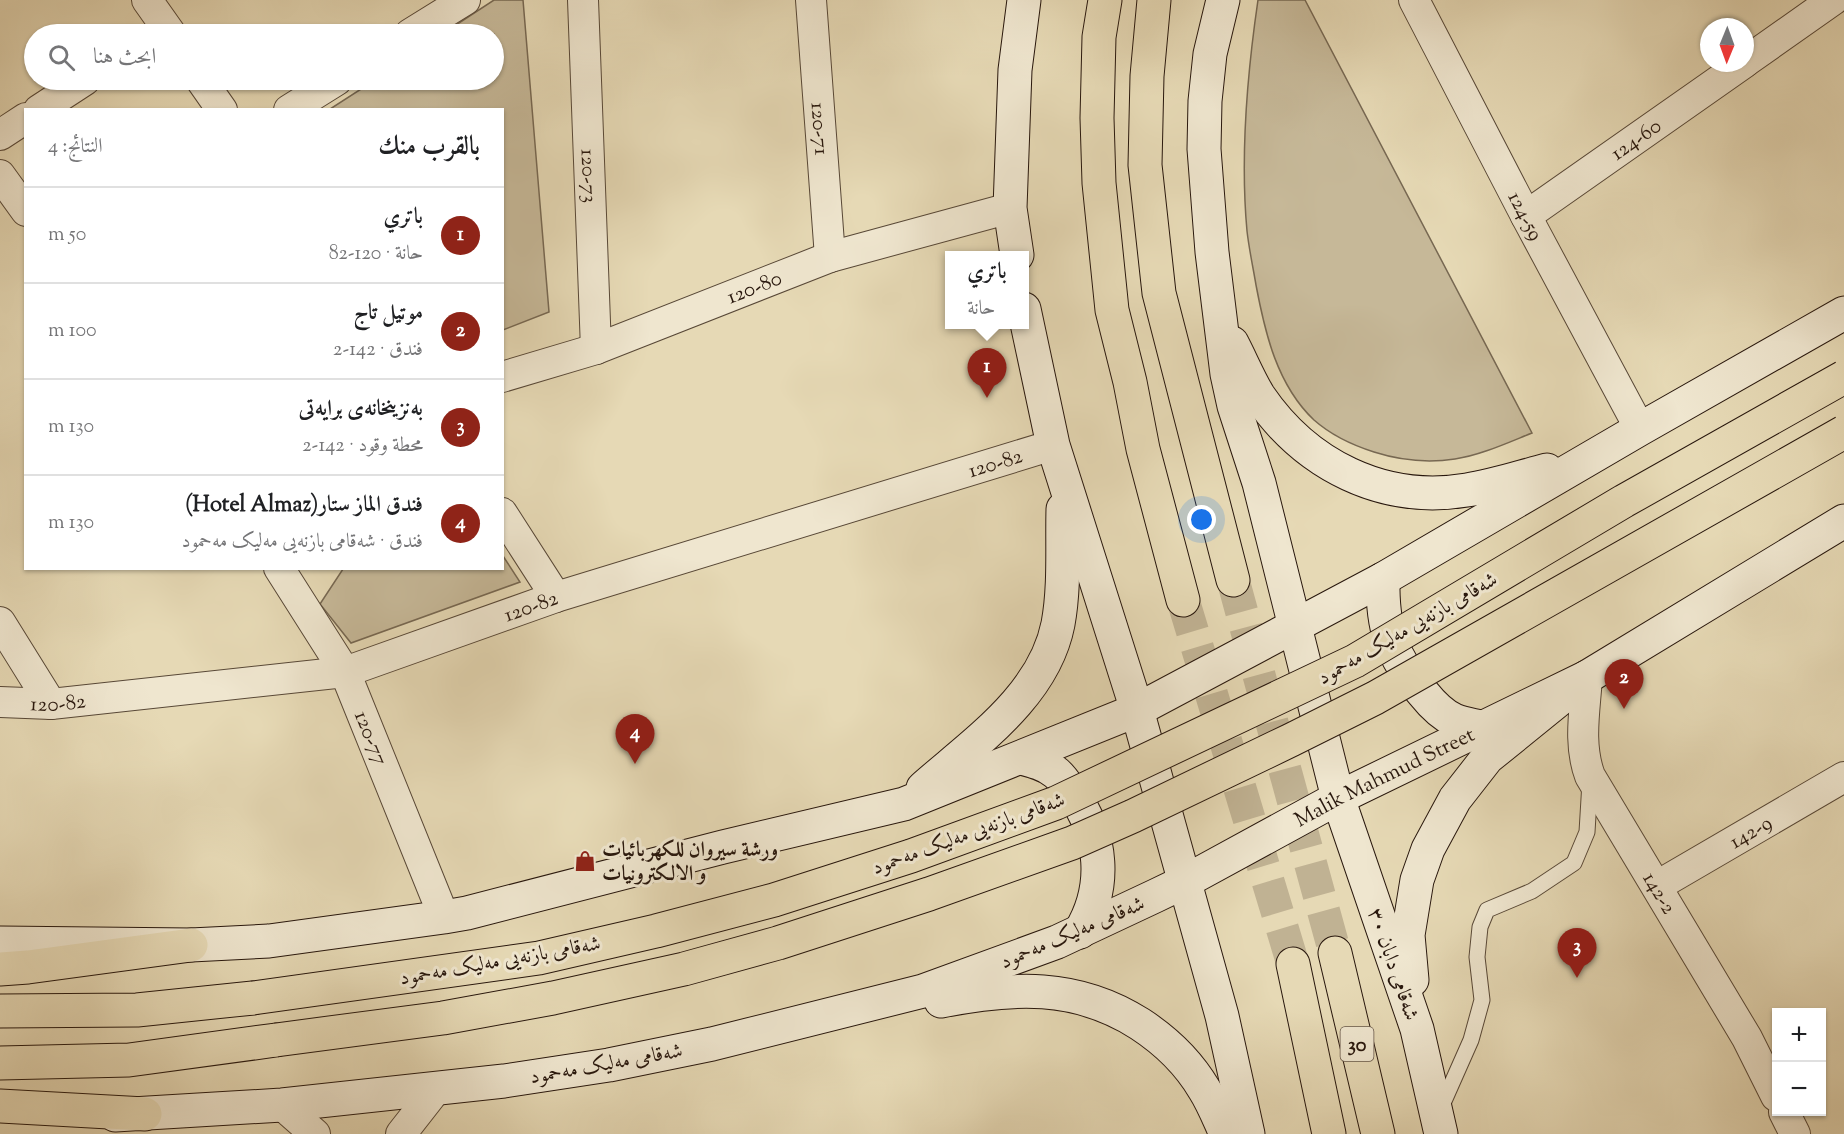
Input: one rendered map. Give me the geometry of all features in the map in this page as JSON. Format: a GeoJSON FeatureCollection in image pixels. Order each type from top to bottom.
{"type":"FeatureCollection","features":[{"type":"Feature","properties":{"kind":"main road"},"geometry":{"type":"LineString","coordinates":[[1105,0],[1099,37],[1097,118],[1100,183],[1112,310],[1130,382],[1143,449],[1183,600]]}},
{"type":"Feature","properties":{"kind":"main road"},"geometry":{"type":"LineString","coordinates":[[1154,0],[1147,76],[1145,165],[1159,293],[1233,580]]}},
{"type":"Feature","properties":{"kind":"main road"},"geometry":{"type":"LineString","coordinates":[[1210,54],[1211,0]]}},
{"type":"Feature","properties":{"kind":"main road"},"geometry":{"type":"LineString","coordinates":[[1210,54],[1223,0]]}},
{"type":"Feature","properties":{"kind":"main road"},"geometry":{"type":"LineString","coordinates":[[1016,251],[1010,208],[1015,70],[1023,4]]}},
{"type":"Feature","properties":{"kind":"main road","name":"شەقامی دابان ٣٠"},"geometry":{"type":"LineString","coordinates":[[1210,54],[1205,101],[1204,149],[1208,216],[1227,374],[1234,406],[1259,483],[1338,798],[1417,1029],[1439,1126]]}},
{"type":"Feature","properties":{"kind":"main road"},"geometry":{"type":"LineString","coordinates":[[0,943],[191,945],[269,941],[444,917],[904,804],[1137,710],[1383,579],[1844,313]]}},
{"type":"Feature","properties":{"kind":"main road"},"geometry":{"type":"LineString","coordinates":[[1219,317],[1258,393],[1272,414],[1289,433],[1314,454],[1356,478],[1384,487],[1414,491],[1466,490],[1497,484],[1592,457]]}},
{"type":"Feature","properties":{"kind":"main road"},"geometry":{"type":"LineString","coordinates":[[1028,329],[1053,445],[1137,710],[1222,1016],[1248,1134]]}},
{"type":"Feature","properties":{"kind":"main road","name":"شەقامی بازنەیی مەلیک مەحمود"},"geometry":{"type":"LineString","coordinates":[[0,1011],[138,1010],[253,998],[539,958],[656,931],[774,900],[911,856],[1056,803],[1355,661],[1624,501],[1844,377]]}},
{"type":"Feature","properties":{"kind":"main road","name":"شەقامی بازنەیی مەلیک مەحمود"},"geometry":{"type":"LineString","coordinates":[[0,1063],[129,1060],[443,1018],[553,998],[684,969],[778,943],[929,894],[1072,843],[1133,816],[1375,698],[1844,432]]}},
{"type":"Feature","properties":{"kind":"main road"},"geometry":{"type":"LineString","coordinates":[[904,804],[1015,705],[1036,676],[1048,653],[1058,626],[1064,483]]}},
{"type":"Feature","properties":{"kind":"main road"},"geometry":{"type":"LineString","coordinates":[[1417,1029],[1408,935],[1417,880],[1428,849],[1455,799],[1487,758],[1587,677],[1844,521]]}},
{"type":"Feature","properties":{"kind":"main road"},"geometry":{"type":"LineString","coordinates":[[1383,579],[1383,606],[1388,634],[1399,662],[1410,679],[1430,702],[1454,720],[1482,727]]}},
{"type":"Feature","properties":{"kind":"main road","name":"Malik Mahmud Street"},"geometry":{"type":"LineString","coordinates":[[1184,882],[1338,798],[1587,677]]}},
{"type":"Feature","properties":{"kind":"main road"},"geometry":{"type":"LineString","coordinates":[[1021,758],[1040,763],[1056,772],[1091,824],[1098,858],[1098,881],[1095,899],[1080,932]]}},
{"type":"Feature","properties":{"kind":"main road","name":"شەقامی مەلیک مەحمود"},"geometry":{"type":"LineString","coordinates":[[0,1119],[145,1119],[437,1088],[609,1065],[712,1044],[923,991],[1080,932],[1184,882]]}},
{"type":"Feature","properties":{"kind":"main road"},"geometry":{"type":"LineString","coordinates":[[0,969],[191,945]]}},
{"type":"Feature","properties":{"kind":"main road","name":"30"},"geometry":{"type":"LineString","coordinates":[[1335,953],[1378,1134]]}},
{"type":"Feature","properties":{"kind":"main road","name":"30"},"geometry":{"type":"LineString","coordinates":[[1293,964],[1329,1134]]}},
{"type":"Feature","properties":{"kind":"main road"},"geometry":{"type":"LineString","coordinates":[[712,1044],[970,995],[1014,991],[1061,994],[1103,1004],[1125,1015],[1161,1039],[1191,1069],[1205,1089],[1227,1134]]}},
{"type":"Feature","properties":{"kind":"main road"},"geometry":{"type":"LineString","coordinates":[[0,1106],[145,1119]]}},
{"type":"Feature","properties":{"kind":"street"},"geometry":{"type":"LineString","coordinates":[[147,0],[160,24]]}},
{"type":"Feature","properties":{"kind":"street"},"geometry":{"type":"LineString","coordinates":[[426,24],[465,0]]}},
{"type":"Feature","properties":{"kind":"street","name":"120-73"},"geometry":{"type":"LineString","coordinates":[[584,0],[596,349]]}},
{"type":"Feature","properties":{"kind":"street","name":"120-71"},"geometry":{"type":"LineString","coordinates":[[811,0],[830,257]]}},
{"type":"Feature","properties":{"kind":"street","name":"124-59"},"geometry":{"type":"LineString","coordinates":[[1414,0],[1640,429]]}},
{"type":"Feature","properties":{"kind":"street","name":"124-60"},"geometry":{"type":"LineString","coordinates":[[1754,56],[1833,0]]}},
{"type":"Feature","properties":{"kind":"street","name":"124-60"},"geometry":{"type":"LineString","coordinates":[[1526,216],[1731,72]]}},
{"type":"Feature","properties":{"kind":"street"},"geometry":{"type":"LineString","coordinates":[[42,108],[70,90]]}},
{"type":"Feature","properties":{"kind":"street"},"geometry":{"type":"LineString","coordinates":[[208,90],[221,108]]}},
{"type":"Feature","properties":{"kind":"street"},"geometry":{"type":"LineString","coordinates":[[292,108],[321,90]]}},
{"type":"Feature","properties":{"kind":"street"},"geometry":{"type":"LineString","coordinates":[[0,135],[24,119]]}},
{"type":"Feature","properties":{"kind":"street"},"geometry":{"type":"LineString","coordinates":[[0,175],[24,208]]}},
{"type":"Feature","properties":{"kind":"street","name":"120-80"},"geometry":{"type":"LineString","coordinates":[[504,376],[596,349],[830,257],[1010,208]]}},
{"type":"Feature","properties":{"kind":"street","name":"120-82"},"geometry":{"type":"LineString","coordinates":[[0,702],[51,704],[345,672],[556,597],[1053,445]]}},
{"type":"Feature","properties":{"kind":"street"},"geometry":{"type":"LineString","coordinates":[[504,516],[556,597]]}},
{"type":"Feature","properties":{"kind":"street","name":"120-77"},"geometry":{"type":"LineString","coordinates":[[294,576],[345,672],[444,917]]}},
{"type":"Feature","properties":{"kind":"street"},"geometry":{"type":"LineString","coordinates":[[0,622],[51,704]]}},
{"type":"Feature","properties":{"kind":"street","name":"142-2"},"geometry":{"type":"LineString","coordinates":[[1587,677],[1582,745],[1584,762],[1590,776],[1748,1038],[1772,1088]]}},
{"type":"Feature","properties":{"kind":"street","name":"142-9"},"geometry":{"type":"LineString","coordinates":[[1657,886],[1844,777]]}},
{"type":"Feature","properties":{"kind":"street"},"geometry":{"type":"LineString","coordinates":[[401,1134],[437,1088]]}},
{"type":"Feature","properties":{"kind":"street"},"geometry":{"type":"LineString","coordinates":[[282,1105],[315,1134]]}},
{"type":"Feature","properties":{"kind":"street"},"geometry":{"type":"LineString","coordinates":[[1786,1116],[1795,1134]]}},
{"type":"Feature","properties":{"kind":"lane"},"geometry":{"type":"LineString","coordinates":[[1439,1126],[1471,1040],[1482,1000],[1478,957],[1480,927],[1487,910],[1532,891],[1574,863],[1587,832],[1590,776]]}},
{"type":"Feature","properties":{"kind":"shaded area"},"geometry":{"type":"Polygon","coordinates":[[[494,0],[523,0],[549,312],[504,330],[504,108],[332,108],[359,90],[504,90],[504,24],[457,24],[494,0]]]}},
{"type":"Feature","properties":{"kind":"shaded area"},"geometry":{"type":"Polygon","coordinates":[[[1258,0],[1305,0],[1532,433],[1484,452],[1455,459],[1424,461],[1393,457],[1358,446],[1327,430],[1301,406],[1291,391],[1274,357],[1269,340],[1247,231],[1244,173],[1246,115],[1258,0]]]}},
{"type":"Feature","properties":{"kind":"shaded area"},"geometry":{"type":"Polygon","coordinates":[[[504,558],[520,582],[351,643],[320,604],[342,570],[504,570],[504,558]]]}},
{"type":"Feature","properties":{"kind":"tunnel"},"geometry":{"type":"LineString","coordinates":[[1233,580],[1335,953]]}},
{"type":"Feature","properties":{"kind":"tunnel"},"geometry":{"type":"LineString","coordinates":[[1183,600],[1293,964]]}},
{"type":"Feature","properties":{"kind":"place","name":"باتري"},"geometry":{"type":"Point","coordinates":[987,398]}},
{"type":"Feature","properties":{"kind":"place","name":"موتيل تاج"},"geometry":{"type":"Point","coordinates":[1624,709]}},
{"type":"Feature","properties":{"kind":"place","name":"فندق الماز ستار(Hotel Almaz)"},"geometry":{"type":"Point","coordinates":[635,764]}},
{"type":"Feature","properties":{"kind":"place","name":"ورشة سيروان للكهربائيات و الالكترونيات"},"geometry":{"type":"Point","coordinates":[585,861]}},
{"type":"Feature","properties":{"kind":"place","name":"بەنزینخانەی برایەتی"},"geometry":{"type":"Point","coordinates":[1577,978]}}]}
